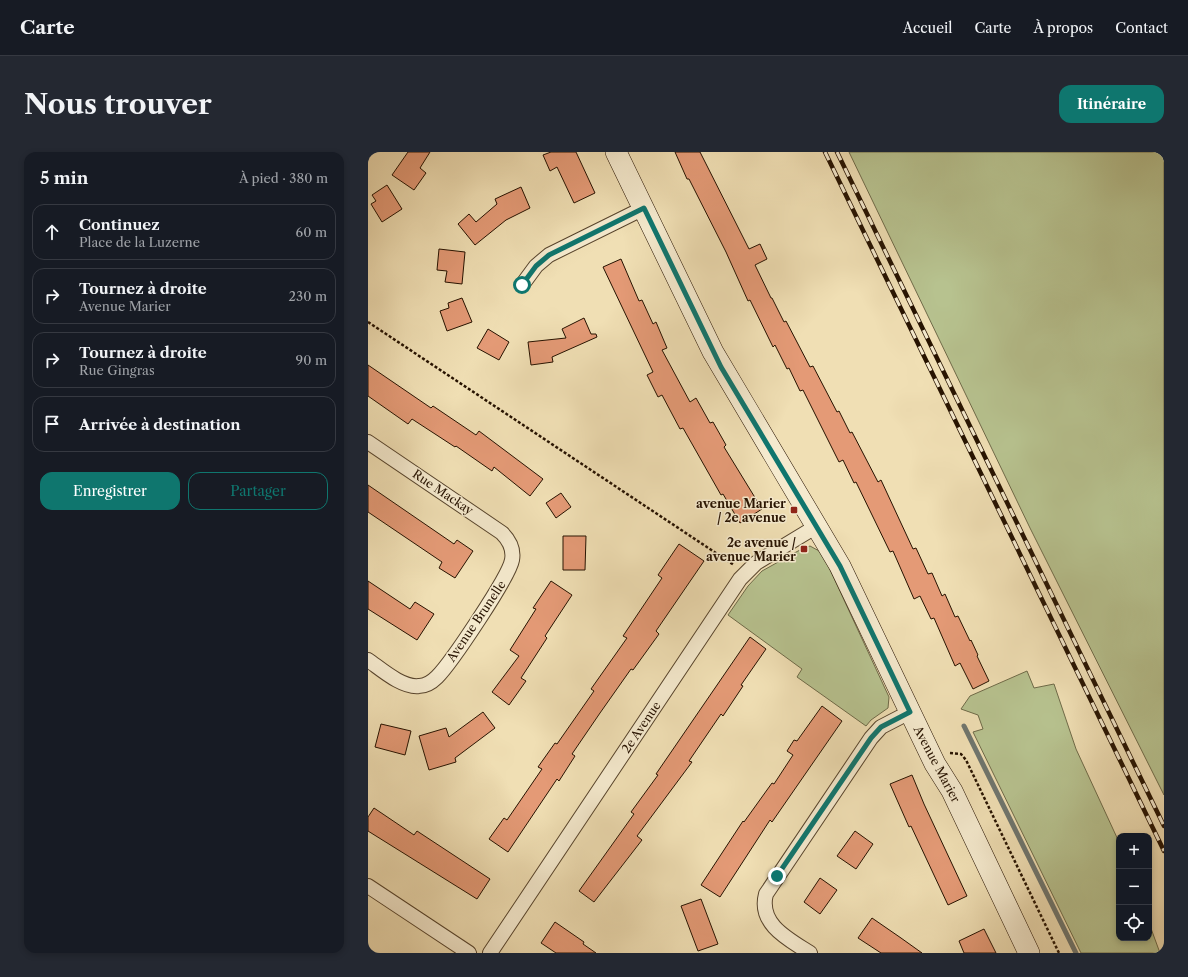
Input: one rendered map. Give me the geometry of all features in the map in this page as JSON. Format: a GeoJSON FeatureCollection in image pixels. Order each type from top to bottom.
{"type":"FeatureCollection","features":[{"type":"Feature","properties":{"kind":"street","name":"Avenue Marier"},"geometry":{"type":"LineString","coordinates":[[616,152],[713,352],[843,572],[935,764],[952,791],[1030,953]]}},
{"type":"Feature","properties":{"kind":"street"},"geometry":{"type":"LineString","coordinates":[[522,285],[536,266],[549,255],[644,208]]}},
{"type":"Feature","properties":{"kind":"street","name":"Rue Mackay"},"geometry":{"type":"LineString","coordinates":[[368,442],[496,528],[509,540],[512,548]]}},
{"type":"Feature","properties":{"kind":"street","name":"2e Avenue"},"geometry":{"type":"LineString","coordinates":[[490,953],[745,573],[765,557],[817,526]]}},
{"type":"Feature","properties":{"kind":"street","name":"Avenue Brunelle"},"geometry":{"type":"LineString","coordinates":[[368,660],[406,684],[416,687],[425,685],[433,680],[443,670],[506,577],[512,560],[512,548]]}},
{"type":"Feature","properties":{"kind":"street"},"geometry":{"type":"LineString","coordinates":[[810,953],[770,924],[764,906],[766,894],[871,738],[881,727],[910,712]]}},
{"type":"Feature","properties":{"kind":"street"},"geometry":{"type":"LineString","coordinates":[[368,886],[469,953]]}},
{"type":"Feature","properties":{"kind":"path"},"geometry":{"type":"LineString","coordinates":[[368,322],[745,573]]}},
{"type":"Feature","properties":{"kind":"path","name":"Avenue Marier"},"geometry":{"type":"LineString","coordinates":[[946,754],[955,752],[961,754],[966,760],[1059,953]]}},
{"type":"Feature","properties":{"kind":"green space"},"geometry":{"type":"Polygon","coordinates":[[[849,152],[1164,152],[1164,795],[1030,528],[849,152]]]}},
{"type":"Feature","properties":{"kind":"green space"},"geometry":{"type":"Polygon","coordinates":[[[810,546],[821,552],[825,559],[889,697],[888,708],[871,720],[866,726],[797,677],[802,669],[728,615],[748,586],[762,571],[810,546]]]}},
{"type":"Feature","properties":{"kind":"green space"},"geometry":{"type":"Polygon","coordinates":[[[1027,671],[1034,688],[1054,684],[1076,749],[1116,836],[1116,941],[1152,941],[1152,931],[1160,953],[1081,953],[973,732],[983,729],[978,715],[961,709],[970,696],[1027,671]]]}},
{"type":"Feature","properties":{"kind":"building"},"geometry":{"type":"Polygon","coordinates":[[[408,152],[430,152],[420,168],[426,173],[414,190],[392,175],[408,152]]]}},
{"type":"Feature","properties":{"kind":"building"},"geometry":{"type":"Polygon","coordinates":[[[551,152],[576,152],[595,193],[574,203],[557,167],[550,171],[543,155],[551,152]]]}},
{"type":"Feature","properties":{"kind":"building"},"geometry":{"type":"Polygon","coordinates":[[[675,152],[700,152],[749,249],[760,244],[767,259],[755,265],[771,298],[784,322],[786,321],[810,367],[813,366],[837,412],[839,411],[850,433],[852,432],[878,482],[881,480],[913,549],[916,548],[928,574],[932,573],[942,596],[945,594],[955,617],[958,616],[970,641],[971,640],[989,681],[973,689],[960,663],[955,666],[934,618],[931,619],[920,596],[914,599],[893,551],[890,552],[856,482],[854,483],[843,460],[839,462],[803,390],[800,391],[789,368],[787,369],[775,345],[773,347],[750,300],[748,301],[726,252],[689,179],[687,179],[675,152]]]}},
{"type":"Feature","properties":{"kind":"building"},"geometry":{"type":"Polygon","coordinates":[[[387,185],[402,209],[382,222],[371,204],[376,201],[372,195],[387,185]]]}},
{"type":"Feature","properties":{"kind":"building"},"geometry":{"type":"Polygon","coordinates":[[[521,187],[530,208],[506,220],[475,245],[458,224],[469,214],[476,222],[497,204],[495,199],[521,187]]]}},
{"type":"Feature","properties":{"kind":"building"},"geometry":{"type":"Polygon","coordinates":[[[439,249],[465,252],[462,284],[445,282],[447,271],[437,270],[439,249]]]}},
{"type":"Feature","properties":{"kind":"building"},"geometry":{"type":"Polygon","coordinates":[[[621,259],[639,301],[642,300],[653,324],[656,322],[667,348],[662,350],[690,402],[696,398],[710,423],[713,422],[726,445],[724,447],[762,509],[740,523],[723,494],[721,495],[683,428],[680,429],[662,395],[658,397],[647,375],[653,372],[603,267],[621,259]]]}},
{"type":"Feature","properties":{"kind":"building"},"geometry":{"type":"Polygon","coordinates":[[[462,298],[472,322],[447,331],[440,311],[449,308],[448,303],[462,298]]]}},
{"type":"Feature","properties":{"kind":"building"},"geometry":{"type":"Polygon","coordinates":[[[584,318],[591,334],[596,334],[597,337],[552,357],[553,362],[531,365],[528,342],[566,338],[562,329],[584,318]]]}},
{"type":"Feature","properties":{"kind":"building"},"geometry":{"type":"Polygon","coordinates":[[[488,329],[509,342],[499,360],[477,348],[488,329]]]}},
{"type":"Feature","properties":{"kind":"building"},"geometry":{"type":"Polygon","coordinates":[[[368,365],[431,408],[433,406],[476,435],[479,431],[543,479],[530,496],[494,467],[492,471],[456,446],[455,447],[412,419],[408,424],[368,396],[368,365]]]}},
{"type":"Feature","properties":{"kind":"building"},"geometry":{"type":"Polygon","coordinates":[[[368,485],[454,544],[457,540],[473,551],[455,578],[439,568],[442,562],[368,512],[368,485]]]}},
{"type":"Feature","properties":{"kind":"building"},"geometry":{"type":"Polygon","coordinates":[[[561,493],[571,507],[556,518],[546,503],[561,493]]]}},
{"type":"Feature","properties":{"kind":"building"},"geometry":{"type":"Polygon","coordinates":[[[563,536],[586,536],[585,570],[563,570],[563,536]]]}},
{"type":"Feature","properties":{"kind":"building"},"geometry":{"type":"Polygon","coordinates":[[[679,544],[704,561],[656,631],[659,634],[633,670],[631,669],[600,713],[572,754],[575,756],[559,781],[557,779],[508,852],[489,839],[504,818],[507,820],[542,769],[538,767],[555,743],[557,744],[594,691],[591,689],[627,638],[623,636],[662,578],[658,575],[679,544]]]}},
{"type":"Feature","properties":{"kind":"building"},"geometry":{"type":"Polygon","coordinates":[[[368,581],[410,609],[415,602],[434,614],[417,640],[368,609],[368,581]]]}},
{"type":"Feature","properties":{"kind":"building"},"geometry":{"type":"Polygon","coordinates":[[[551,581],[572,595],[545,636],[547,638],[521,678],[526,681],[509,705],[492,692],[519,656],[510,650],[536,609],[533,608],[551,581]]]}},
{"type":"Feature","properties":{"kind":"building"},"geometry":{"type":"Polygon","coordinates":[[[750,637],[766,649],[741,685],[743,686],[723,716],[721,714],[689,761],[692,762],[637,836],[642,840],[594,902],[579,891],[634,814],[631,812],[658,775],[656,774],[750,637]]]}},
{"type":"Feature","properties":{"kind":"building"},"geometry":{"type":"Polygon","coordinates":[[[822,706],[842,721],[772,822],[770,820],[720,897],[701,885],[743,821],[744,822],[772,783],[774,784],[793,755],[787,751],[794,740],[797,741],[822,706]]]}},
{"type":"Feature","properties":{"kind":"building"},"geometry":{"type":"Polygon","coordinates":[[[483,712],[495,728],[455,758],[456,762],[429,770],[419,736],[446,728],[449,737],[483,712]]]}},
{"type":"Feature","properties":{"kind":"building"},"geometry":{"type":"Polygon","coordinates":[[[381,724],[411,731],[405,755],[375,747],[381,724]]]}},
{"type":"Feature","properties":{"kind":"building"},"geometry":{"type":"Polygon","coordinates":[[[912,775],[967,896],[948,905],[911,826],[909,827],[890,784],[912,775]]]}},
{"type":"Feature","properties":{"kind":"building"},"geometry":{"type":"Polygon","coordinates":[[[374,808],[414,835],[417,831],[490,879],[477,899],[368,831],[368,817],[374,808]]]}},
{"type":"Feature","properties":{"kind":"building"},"geometry":{"type":"Polygon","coordinates":[[[855,831],[873,844],[856,869],[837,856],[855,831]]]}},
{"type":"Feature","properties":{"kind":"building"},"geometry":{"type":"Polygon","coordinates":[[[820,878],[837,890],[820,914],[804,902],[820,878]]]}},
{"type":"Feature","properties":{"kind":"building"},"geometry":{"type":"Polygon","coordinates":[[[701,899],[718,944],[698,951],[681,906],[701,899]]]}},
{"type":"Feature","properties":{"kind":"building"},"geometry":{"type":"Polygon","coordinates":[[[872,918],[922,953],[881,953],[858,938],[872,918]]]}},
{"type":"Feature","properties":{"kind":"building"},"geometry":{"type":"Polygon","coordinates":[[[555,922],[584,942],[583,944],[596,953],[556,953],[541,943],[555,922]]]}},
{"type":"Feature","properties":{"kind":"building"},"geometry":{"type":"Polygon","coordinates":[[[984,929],[996,953],[964,953],[959,941],[984,929]]]}},
{"type":"Feature","properties":{"kind":"waterway"},"geometry":{"type":"LineString","coordinates":[[964,726],[1076,953]]}},
{"type":"Feature","properties":{"kind":"railway"},"geometry":{"type":"LineString","coordinates":[[825,152],[1164,851]]}},
{"type":"Feature","properties":{"kind":"railway"},"geometry":{"type":"LineString","coordinates":[[837,152],[1164,826]]}},
{"type":"Feature","properties":{"kind":"place","name":"avenue Marier / 2e avenue"},"geometry":{"type":"Point","coordinates":[794,510]}},
{"type":"Feature","properties":{"kind":"place","name":"2e avenue / avenue Marier"},"geometry":{"type":"Point","coordinates":[804,549]}},
{"type":"Feature","properties":{"kind":"route"},"geometry":{"type":"LineString","coordinates":[[522,285],[536,266],[555,251],[644,208],[721,367],[805,504],[849,583],[910,712],[891,720],[881,727],[871,738],[777,876]]}}]}
